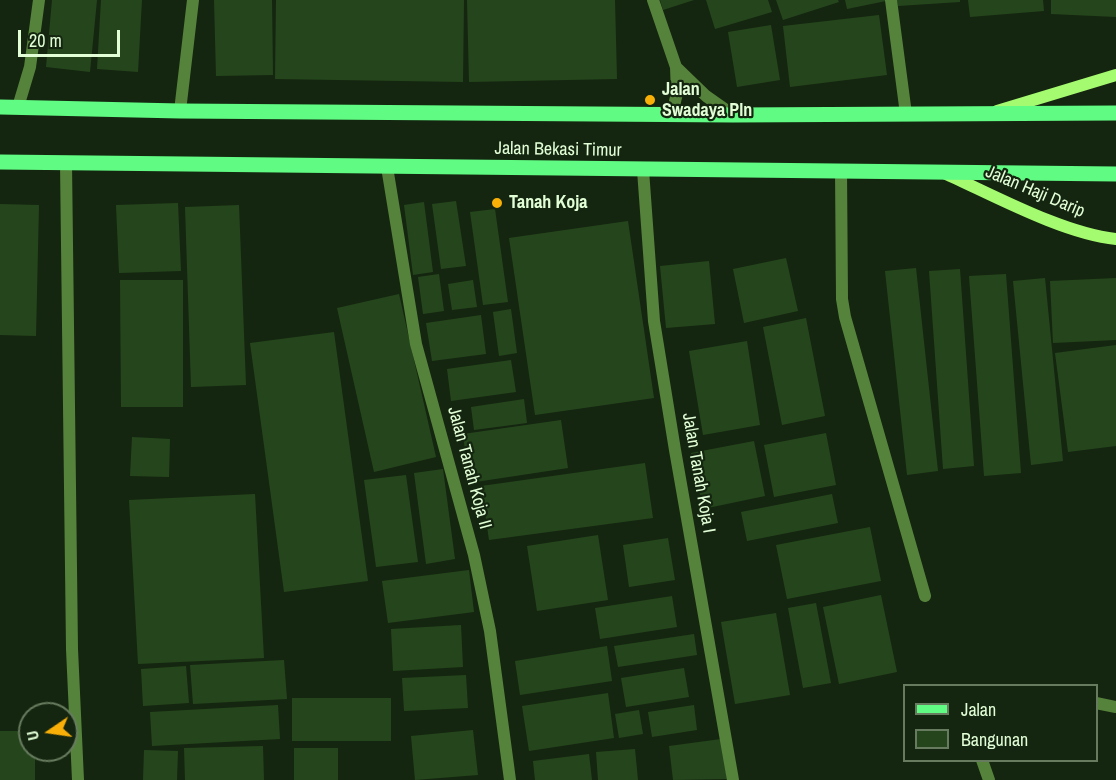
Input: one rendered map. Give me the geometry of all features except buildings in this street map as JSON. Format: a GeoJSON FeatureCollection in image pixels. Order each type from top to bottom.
{"type":"FeatureCollection","features":[{"type":"Feature","properties":{"kind":"main road"},"geometry":{"type":"LineString","coordinates":[[990,113],[1116,75]]}},
{"type":"Feature","properties":{"kind":"main road","name":"Jalan Bekasi Timur"},"geometry":{"type":"LineString","coordinates":[[0,107],[180,111],[733,115],[1116,113]]}},
{"type":"Feature","properties":{"kind":"main road","name":"Jalan Bekasi Timur"},"geometry":{"type":"LineString","coordinates":[[0,162],[1116,174]]}},
{"type":"Feature","properties":{"kind":"main road","name":"Jalan Haji Darip"},"geometry":{"type":"LineString","coordinates":[[941,172],[1040,216],[1098,237],[1116,239]]}},
{"type":"Feature","properties":{"kind":"street"},"geometry":{"type":"LineString","coordinates":[[18,107],[30,67],[39,0]]}},
{"type":"Feature","properties":{"kind":"street"},"geometry":{"type":"LineString","coordinates":[[180,111],[193,0]]}},
{"type":"Feature","properties":{"kind":"street"},"geometry":{"type":"LineString","coordinates":[[652,0],[676,67],[677,93],[672,114]]}},
{"type":"Feature","properties":{"kind":"street"},"geometry":{"type":"LineString","coordinates":[[891,0],[906,114]]}},
{"type":"Feature","properties":{"kind":"street"},"geometry":{"type":"LineString","coordinates":[[676,67],[706,96],[733,115]]}},
{"type":"Feature","properties":{"kind":"street"},"geometry":{"type":"LineString","coordinates":[[66,163],[72,650],[78,780]]}},
{"type":"Feature","properties":{"kind":"street","name":"Jalan Tanah Koja II"},"geometry":{"type":"LineString","coordinates":[[387,167],[416,344],[474,555],[490,631],[510,780]]}},
{"type":"Feature","properties":{"kind":"street","name":"Jalan Tanah Koja I"},"geometry":{"type":"LineString","coordinates":[[643,170],[654,321],[733,780]]}},
{"type":"Feature","properties":{"kind":"street"},"geometry":{"type":"LineString","coordinates":[[841,170],[842,299],[845,317],[925,597]]}},
{"type":"Feature","properties":{"kind":"street"},"geometry":{"type":"LineString","coordinates":[[1098,703],[1116,706]]}},
{"type":"Feature","properties":{"kind":"street"},"geometry":{"type":"LineString","coordinates":[[983,762],[989,780]]}},
{"type":"Feature","properties":{"kind":"place","name":"Jalan Swadaya Pln"},"geometry":{"type":"Point","coordinates":[650,100]}},
{"type":"Feature","properties":{"kind":"place","name":"Tanah Koja"},"geometry":{"type":"Point","coordinates":[497,203]}}]}
